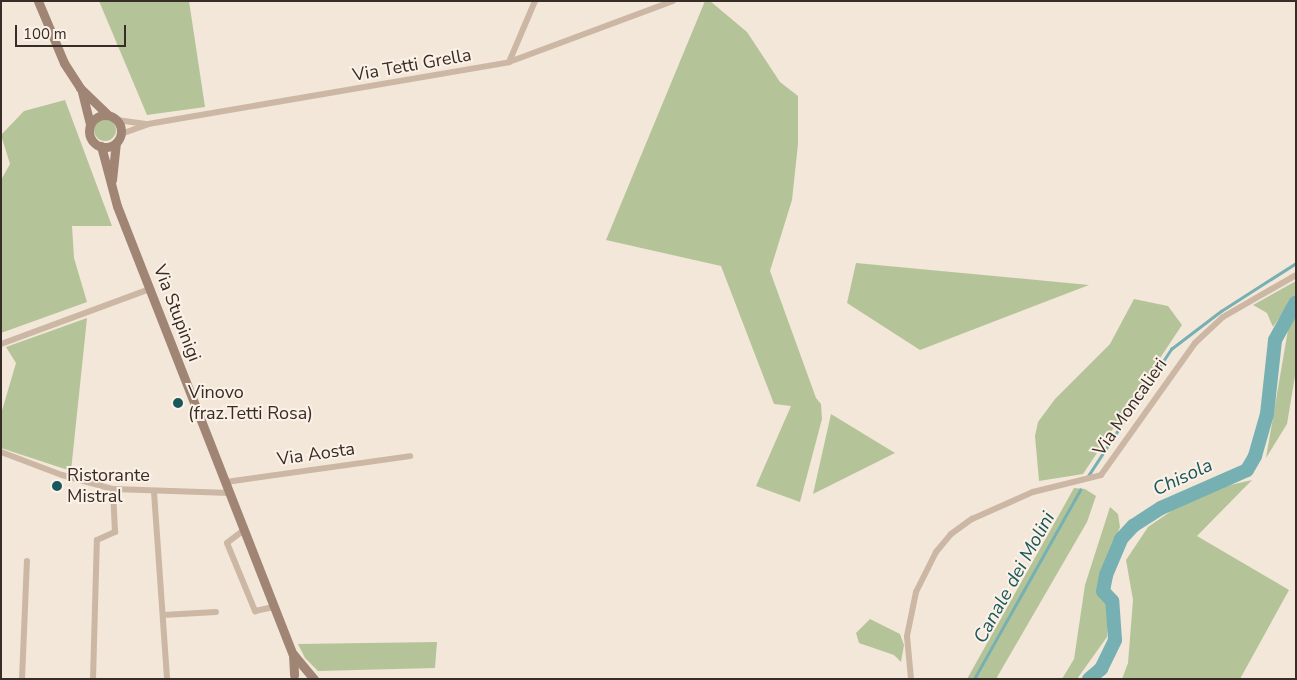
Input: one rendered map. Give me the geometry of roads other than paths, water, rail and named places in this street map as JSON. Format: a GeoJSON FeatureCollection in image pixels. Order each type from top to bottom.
{"type":"FeatureCollection","features":[{"type":"Feature","properties":{"kind":"street","name":"Via Stupinigi"},"geometry":{"type":"LineString","coordinates":[[38,1],[58,52],[80,88],[89,113],[89,135],[101,146],[113,193],[293,654],[314,679]]}},
{"type":"Feature","properties":{"kind":"street"},"geometry":{"type":"LineString","coordinates":[[509,62],[535,1]]}},
{"type":"Feature","properties":{"kind":"street","name":"Via Tetti Grella"},"geometry":{"type":"LineString","coordinates":[[121,134],[148,124],[509,62],[672,1]]}},
{"type":"Feature","properties":{"kind":"street","name":"Via Stupinigi"},"geometry":{"type":"LineString","coordinates":[[80,88],[117,120]]}},
{"type":"Feature","properties":{"kind":"street"},"geometry":{"type":"LineString","coordinates":[[90,124],[97,116],[108,114]]}},
{"type":"Feature","properties":{"kind":"street"},"geometry":{"type":"LineString","coordinates":[[117,120],[121,134]]}},
{"type":"Feature","properties":{"kind":"street","name":"Via Tetti Grella"},"geometry":{"type":"LineString","coordinates":[[117,120],[148,124]]}},
{"type":"Feature","properties":{"kind":"street","name":"Via Stupinigi"},"geometry":{"type":"LineString","coordinates":[[113,193],[116,143],[121,134]]}},
{"type":"Feature","properties":{"kind":"street"},"geometry":{"type":"LineString","coordinates":[[101,146],[116,143]]}},
{"type":"Feature","properties":{"kind":"street","name":"Via Moncalieri"},"geometry":{"type":"LineString","coordinates":[[911,679],[908,636],[916,592],[936,552],[951,534],[972,518],[1033,492],[1100,475],[1196,342],[1229,312],[1296,275]]}},
{"type":"Feature","properties":{"kind":"street"},"geometry":{"type":"LineString","coordinates":[[1,344],[150,289]]}},
{"type":"Feature","properties":{"kind":"street"},"geometry":{"type":"LineString","coordinates":[[1,452],[62,475],[113,489],[154,492],[230,493]]}},
{"type":"Feature","properties":{"kind":"street","name":"Via Aosta"},"geometry":{"type":"LineString","coordinates":[[226,482],[410,456]]}},
{"type":"Feature","properties":{"kind":"street"},"geometry":{"type":"LineString","coordinates":[[93,679],[97,540],[115,532],[113,489]]}},
{"type":"Feature","properties":{"kind":"street"},"geometry":{"type":"LineString","coordinates":[[154,492],[167,679]]}},
{"type":"Feature","properties":{"kind":"street"},"geometry":{"type":"LineString","coordinates":[[244,530],[227,543],[254,611],[274,607]]}},
{"type":"Feature","properties":{"kind":"street"},"geometry":{"type":"LineString","coordinates":[[22,679],[27,561]]}},
{"type":"Feature","properties":{"kind":"street"},"geometry":{"type":"LineString","coordinates":[[163,615],[216,612]]}},
{"type":"Feature","properties":{"kind":"street","name":"Via Stupinigi"},"geometry":{"type":"LineString","coordinates":[[292,678],[293,654]]}},
{"type":"Feature","properties":{"kind":"street"},"geometry":{"type":"LineString","coordinates":[[292,678],[307,671]]}},
{"type":"Feature","properties":{"kind":"waterway","name":"Canale dei Molini"},"geometry":{"type":"LineString","coordinates":[[1088,476],[1171,349],[1221,311],[1296,263]]}},
{"type":"Feature","properties":{"kind":"waterway","name":"Chisola"},"geometry":{"type":"LineString","coordinates":[[1089,679],[1101,669],[1115,640],[1112,601],[1103,591],[1106,575],[1121,539],[1133,526],[1161,508],[1247,470],[1255,456],[1267,414],[1275,340],[1296,302]]}},
{"type":"Feature","properties":{"kind":"waterway","name":"Canale dei Molini"},"geometry":{"type":"LineString","coordinates":[[974,679],[1080,490]]}},
{"type":"Feature","properties":{"kind":"place","name":"Vinovo (fraz.Tetti Rosa)"},"geometry":{"type":"Point","coordinates":[178,403]}},
{"type":"Feature","properties":{"kind":"place","name":"Ristorante Mistral"},"geometry":{"type":"Point","coordinates":[57,486]}}]}
